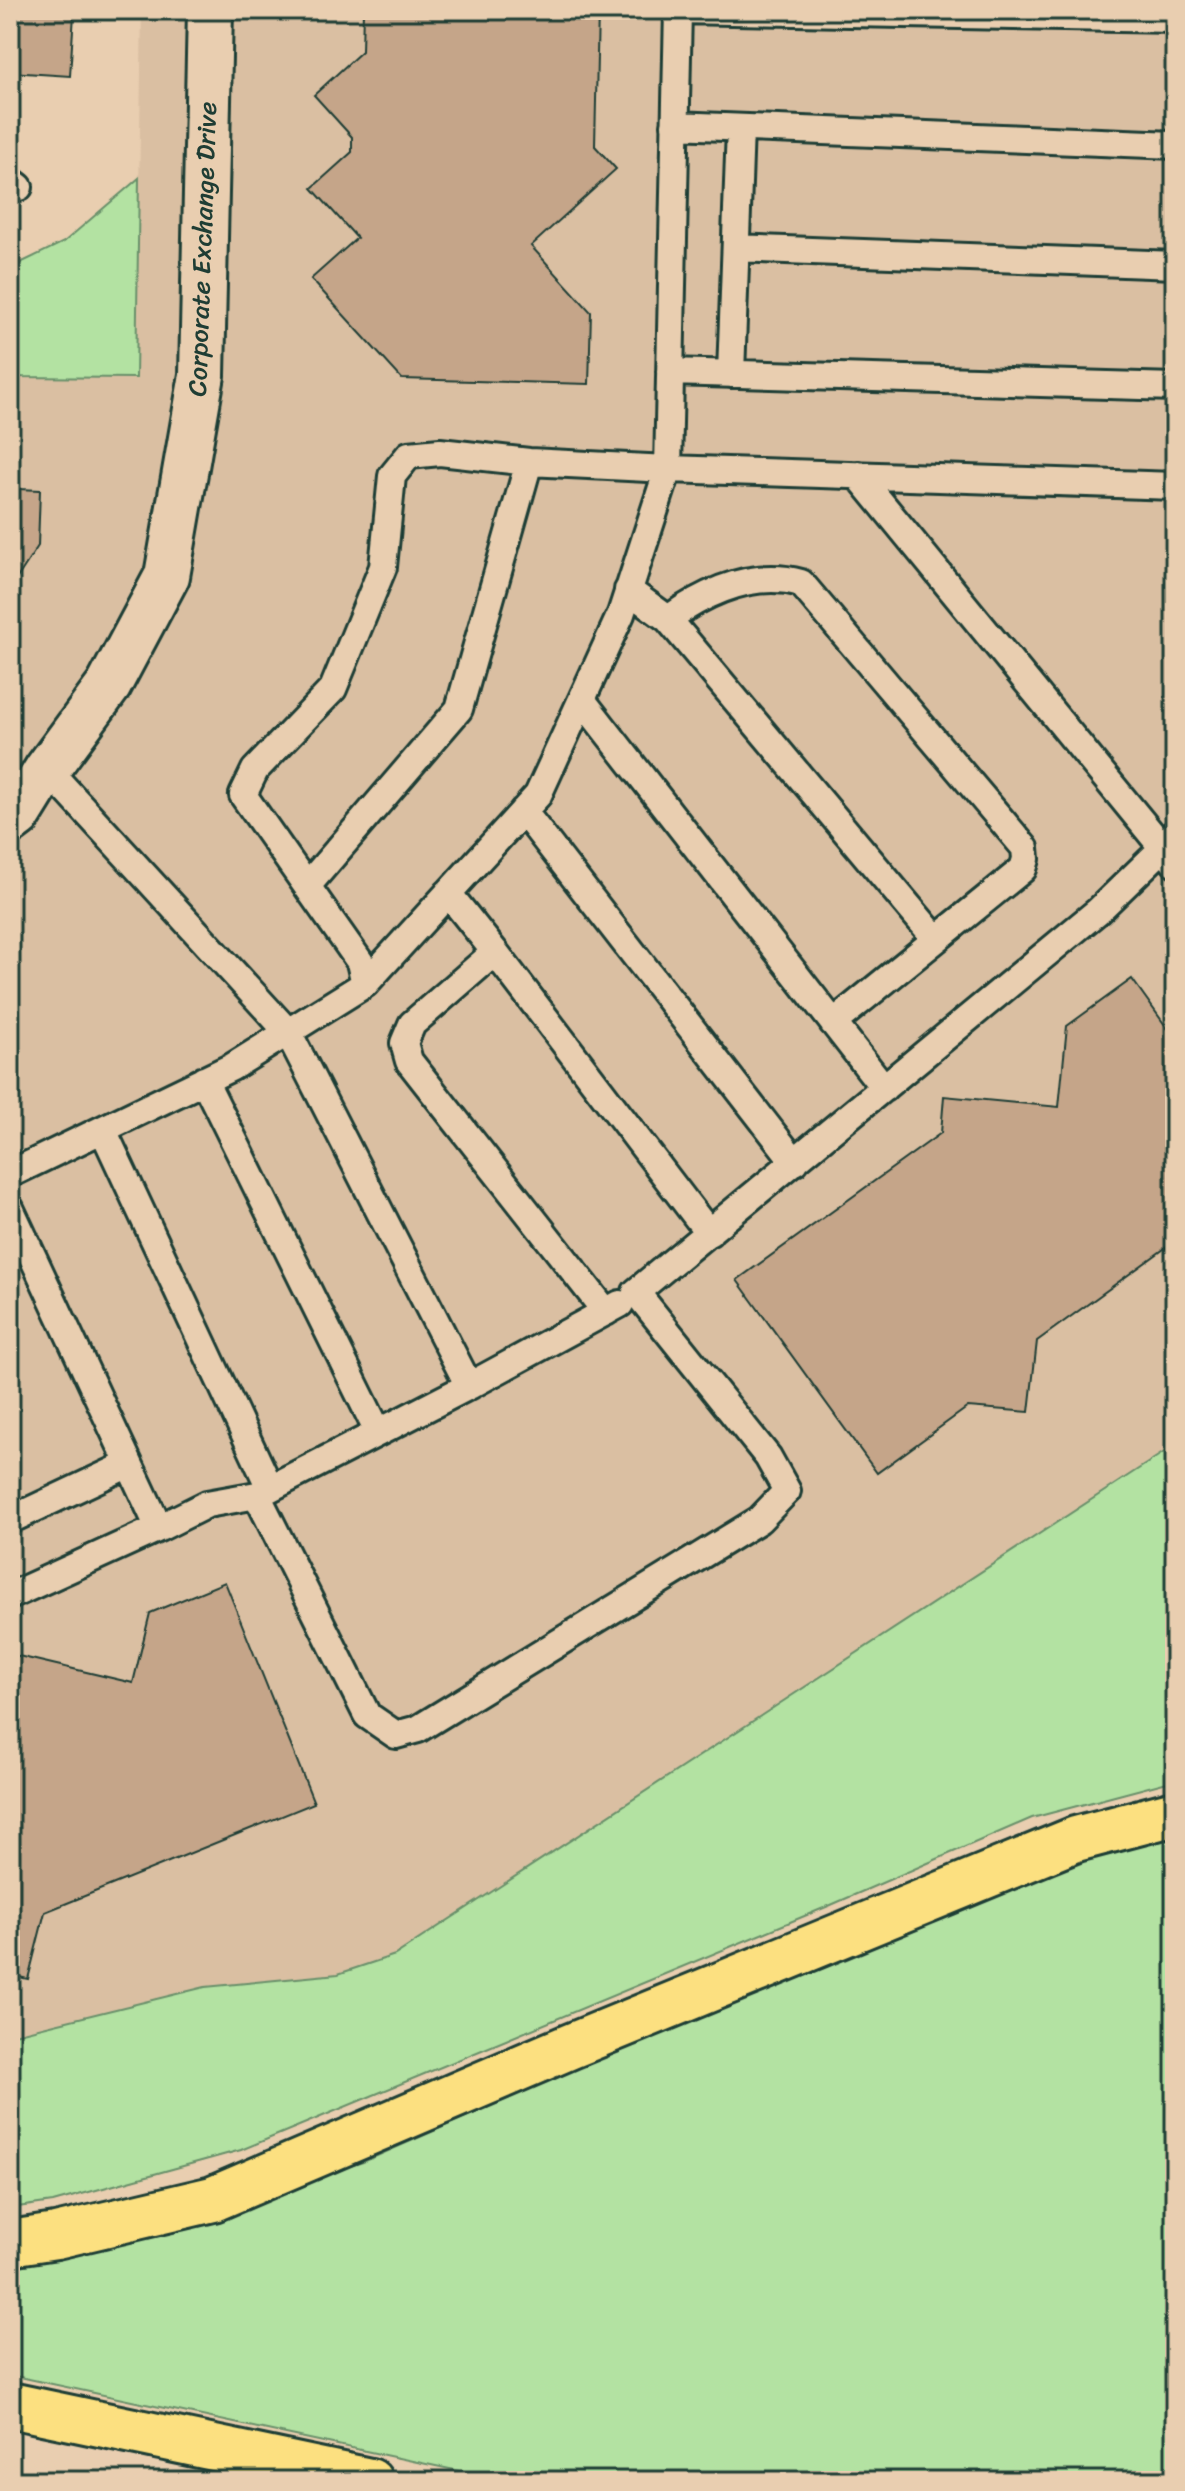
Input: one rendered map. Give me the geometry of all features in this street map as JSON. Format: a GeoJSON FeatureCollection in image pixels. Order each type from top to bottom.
{"type":"FeatureCollection","features":[{"type":"Feature","properties":{"kind":"highway"},"geometry":{"type":"LineString","coordinates":[[10,2243],[56,2236],[213,2199],[571,2046],[1076,1839],[1175,1813]]}},
{"type":"Feature","properties":{"kind":"highway"},"geometry":{"type":"LineString","coordinates":[[10,2405],[370,2481]]}},
{"type":"Feature","properties":{"kind":"street","name":"Corporate Exchange Drive"},"geometry":{"type":"LineString","coordinates":[[10,822],[18,816],[47,769],[109,685],[167,576],[202,375],[210,10]]}},
{"type":"Feature","properties":{"kind":"lane"},"geometry":{"type":"LineString","coordinates":[[10,1174],[232,1067],[365,984],[538,795],[621,614],[668,469],[678,10],[1175,19]]}},
{"type":"Feature","properties":{"kind":"lane"},"geometry":{"type":"LineString","coordinates":[[675,125],[1175,145]]}},
{"type":"Feature","properties":{"kind":"lane"},"geometry":{"type":"LineString","coordinates":[[731,374],[740,128]]}},
{"type":"Feature","properties":{"kind":"lane"},"geometry":{"type":"LineString","coordinates":[[736,248],[1175,265]]}},
{"type":"Feature","properties":{"kind":"lane"},"geometry":{"type":"LineString","coordinates":[[670,372],[1175,387]]}},
{"type":"Feature","properties":{"kind":"lane"},"geometry":{"type":"LineString","coordinates":[[365,984],[360,962],[243,795],[255,770],[333,689],[383,567],[392,476],[409,455],[440,452],[529,462],[668,469],[1175,486]]}},
{"type":"Feature","properties":{"kind":"lane"},"geometry":{"type":"LineString","coordinates":[[307,886],[459,709],[529,462]]}},
{"type":"Feature","properties":{"kind":"lane"},"geometry":{"type":"LineString","coordinates":[[10,1596],[207,1504],[263,1492],[606,1312],[709,1233],[1171,848],[858,475]]}},
{"type":"Feature","properties":{"kind":"lane"},"geometry":{"type":"LineString","coordinates":[[668,619],[696,599],[760,577],[801,583],[1025,848],[1023,869],[833,1023]]}},
{"type":"Feature","properties":{"kind":"lane"},"geometry":{"type":"LineString","coordinates":[[628,590],[668,619],[936,939]]}},
{"type":"Feature","properties":{"kind":"lane"},"geometry":{"type":"LineString","coordinates":[[582,700],[884,1088]]}},
{"type":"Feature","properties":{"kind":"lane"},"geometry":{"type":"LineString","coordinates":[[47,769],[288,1032],[469,1386]]}},
{"type":"Feature","properties":{"kind":"lane"},"geometry":{"type":"LineString","coordinates":[[523,811],[795,1162]]}},
{"type":"Feature","properties":{"kind":"lane"},"geometry":{"type":"LineString","coordinates":[[448,893],[709,1233]]}},
{"type":"Feature","properties":{"kind":"lane"},"geometry":{"type":"LineString","coordinates":[[495,952],[412,1024],[404,1043],[409,1061],[606,1312]]}},
{"type":"Feature","properties":{"kind":"lane"},"geometry":{"type":"LineString","coordinates":[[204,1080],[378,1432]]}},
{"type":"Feature","properties":{"kind":"lane"},"geometry":{"type":"LineString","coordinates":[[103,1130],[263,1492],[367,1715],[396,1735],[418,1729],[759,1520],[787,1491],[768,1457],[636,1292]]}},
{"type":"Feature","properties":{"kind":"lane"},"geometry":{"type":"LineString","coordinates":[[10,1208],[159,1528]]}},
{"type":"Feature","properties":{"kind":"lane"},"geometry":{"type":"LineString","coordinates":[[13,1509],[129,1464]]}},
{"type":"Feature","properties":{"kind":"shaded area"},"geometry":{"type":"Polygon","coordinates":[[[142,10],[1175,10],[1175,1445],[395,1955],[338,1974],[205,1987],[10,2035],[10,377],[136,378],[142,10]]]}},
{"type":"Feature","properties":{"kind":"green space"},"geometry":{"type":"Polygon","coordinates":[[[139,178],[136,378],[10,377],[10,268],[64,242],[139,178]]]}},
{"type":"Feature","properties":{"kind":"green space"},"geometry":{"type":"Polygon","coordinates":[[[1175,1445],[1175,1780],[1032,1818],[831,1905],[241,2150],[53,2202],[10,2208],[10,2035],[205,1987],[338,1974],[395,1955],[1175,1445]]]}},
{"type":"Feature","properties":{"kind":"green space"},"geometry":{"type":"Polygon","coordinates":[[[1175,1828],[1175,2481],[506,2481],[10,2375],[10,2259],[161,2225],[363,2162],[976,1893],[1175,1828]]]}},
{"type":"Feature","properties":{"kind":"building"},"geometry":{"type":"Polygon","coordinates":[[[10,10],[74,14],[70,76],[10,72],[10,10]]]}},
{"type":"Feature","properties":{"kind":"building"},"geometry":{"type":"Polygon","coordinates":[[[363,10],[598,10],[595,146],[616,169],[531,246],[591,312],[589,384],[402,379],[311,279],[357,238],[312,188],[352,152],[352,137],[314,95],[362,51],[363,10]]]}},
{"type":"Feature","properties":{"kind":"building"},"geometry":{"type":"Polygon","coordinates":[[[10,465],[19,466],[19,489],[40,490],[38,546],[10,589],[10,465]]]}},
{"type":"Feature","properties":{"kind":"building"},"geometry":{"type":"Polygon","coordinates":[[[1132,979],[1175,1039],[1175,1241],[1037,1341],[1029,1412],[968,1407],[877,1473],[737,1280],[941,1133],[944,1096],[1059,1107],[1067,1026],[1132,979]]]}},
{"type":"Feature","properties":{"kind":"building"},"geometry":{"type":"Polygon","coordinates":[[[225,1582],[314,1803],[45,1912],[28,1979],[10,1975],[10,1654],[133,1683],[150,1613],[225,1582]]]}}]}
